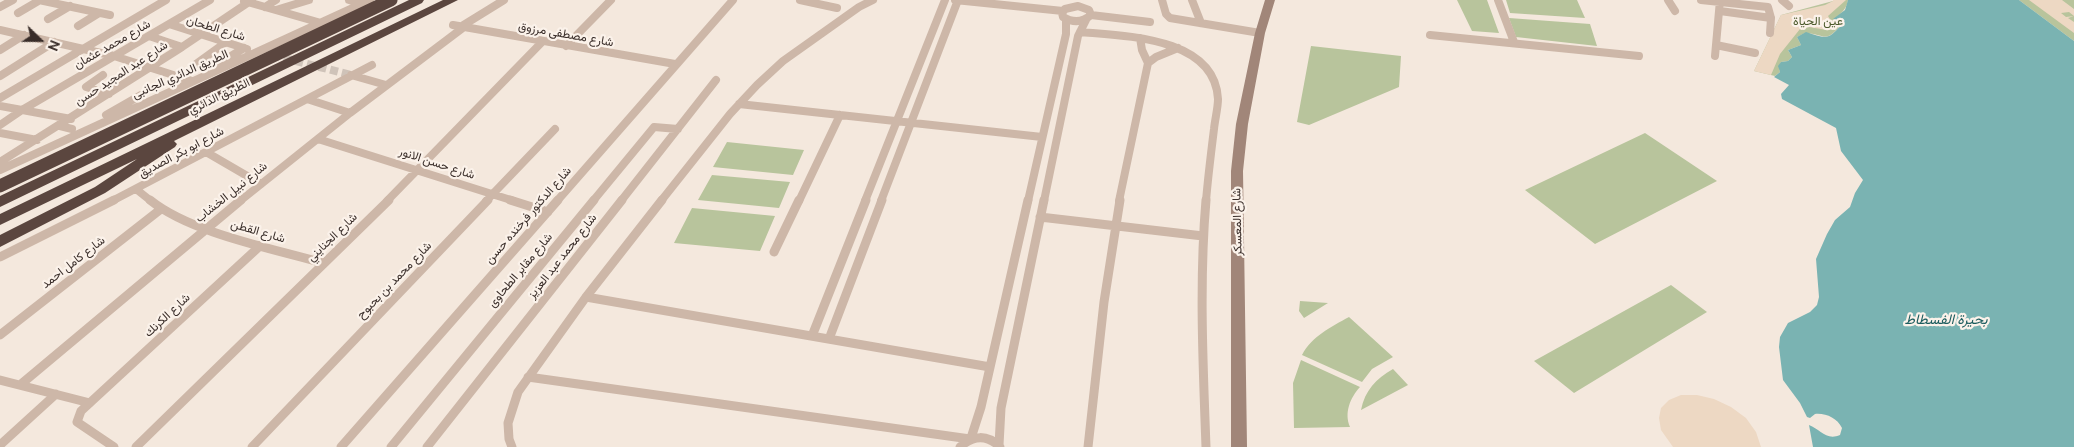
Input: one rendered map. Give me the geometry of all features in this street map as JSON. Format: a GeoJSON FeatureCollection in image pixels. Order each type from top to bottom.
{"type":"FeatureCollection","features":[{"type":"Feature","properties":{"kind":"highway"},"geometry":{"type":"LineString","coordinates":[[0,186],[391,0]]}},
{"type":"Feature","properties":{"kind":"highway","name":"الطريق الدائري"},"geometry":{"type":"LineString","coordinates":[[0,202],[418,0]]}},
{"type":"Feature","properties":{"kind":"highway","name":"الطريق الدائري"},"geometry":{"type":"LineString","coordinates":[[0,220],[452,0]]}},
{"type":"Feature","properties":{"kind":"highway"},"geometry":{"type":"LineString","coordinates":[[0,242],[68,208],[124,175],[168,146],[185,129]]}},
{"type":"Feature","properties":{"kind":"street"},"geometry":{"type":"LineString","coordinates":[[0,7],[13,0]]}},
{"type":"Feature","properties":{"kind":"street"},"geometry":{"type":"LineString","coordinates":[[18,13],[40,0],[110,15]]}},
{"type":"Feature","properties":{"kind":"street"},"geometry":{"type":"LineString","coordinates":[[0,98],[166,0]]}},
{"type":"Feature","properties":{"kind":"street","name":"شارع محمد عثمان"},"geometry":{"type":"LineString","coordinates":[[0,125],[22,110],[210,0]]}},
{"type":"Feature","properties":{"kind":"street"},"geometry":{"type":"LineString","coordinates":[[265,7],[276,0]]}},
{"type":"Feature","properties":{"kind":"street"},"geometry":{"type":"LineString","coordinates":[[275,10],[310,0]]}},
{"type":"Feature","properties":{"kind":"street"},"geometry":{"type":"LineString","coordinates":[[348,0],[366,2]]}},
{"type":"Feature","properties":{"kind":"street"},"geometry":{"type":"LineString","coordinates":[[463,27],[504,0]]}},
{"type":"Feature","properties":{"kind":"street"},"geometry":{"type":"LineString","coordinates":[[566,46],[612,0]]}},
{"type":"Feature","properties":{"kind":"street","name":"شارع الدكتور فرخنده حسن"},"geometry":{"type":"LineString","coordinates":[[341,447],[733,0]]}},
{"type":"Feature","properties":{"kind":"street"},"geometry":{"type":"LineString","coordinates":[[800,0],[837,8]]}},
{"type":"Feature","properties":{"kind":"street"},"geometry":{"type":"LineString","coordinates":[[512,447],[509,439],[508,423],[518,392],[586,297],[739,104],[783,61],[859,7],[873,0]]}},
{"type":"Feature","properties":{"kind":"street"},"geometry":{"type":"LineString","coordinates":[[812,336],[946,0]]}},
{"type":"Feature","properties":{"kind":"street"},"geometry":{"type":"LineString","coordinates":[[829,339],[957,0],[1064,15],[1078,22],[1088,18],[1150,22]]}},
{"type":"Feature","properties":{"kind":"street"},"geometry":{"type":"LineString","coordinates":[[1162,0],[1168,16],[1178,20],[1260,33]]}},
{"type":"Feature","properties":{"kind":"street"},"geometry":{"type":"LineString","coordinates":[[1192,0],[1201,23]]}},
{"type":"Feature","properties":{"kind":"street","name":"شارع المعسكر"},"geometry":{"type":"LineString","coordinates":[[1239,447],[1236,171],[1242,124],[1260,33],[1270,0]]}},
{"type":"Feature","properties":{"kind":"street"},"geometry":{"type":"LineString","coordinates":[[1498,0],[1514,42]]}},
{"type":"Feature","properties":{"kind":"street"},"geometry":{"type":"LineString","coordinates":[[1668,0],[1675,11]]}},
{"type":"Feature","properties":{"kind":"street"},"geometry":{"type":"LineString","coordinates":[[1701,0],[1771,18],[1770,33]]}},
{"type":"Feature","properties":{"kind":"street"},"geometry":{"type":"LineString","coordinates":[[1782,0],[1789,6]]}},
{"type":"Feature","properties":{"kind":"street"},"geometry":{"type":"LineString","coordinates":[[247,1],[321,23]]}},
{"type":"Feature","properties":{"kind":"street","name":"شارع عبد المجيد حسن"},"geometry":{"type":"LineString","coordinates":[[1,160],[71,119],[200,35],[247,1]]}},
{"type":"Feature","properties":{"kind":"street","name":"الطريق الدائري الجانبى"},"geometry":{"type":"LineString","coordinates":[[0,170],[366,2]]}},
{"type":"Feature","properties":{"kind":"street"},"geometry":{"type":"LineString","coordinates":[[960,447],[970,439],[978,418],[1066,34],[1064,15],[1067,7],[1079,3],[1089,10],[1088,18],[1080,32],[1000,408],[999,446]]}},
{"type":"Feature","properties":{"kind":"street"},"geometry":{"type":"LineString","coordinates":[[1715,56],[1720,5]]}},
{"type":"Feature","properties":{"kind":"street"},"geometry":{"type":"LineString","coordinates":[[48,19],[70,6]]}},
{"type":"Feature","properties":{"kind":"street"},"geometry":{"type":"LineString","coordinates":[[78,26],[100,13]]}},
{"type":"Feature","properties":{"kind":"street","name":"شارع الطحان"},"geometry":{"type":"LineString","coordinates":[[169,24],[224,43],[258,52]]}},
{"type":"Feature","properties":{"kind":"street","name":"شارع مصطفى مرزوق"},"geometry":{"type":"LineString","coordinates":[[453,25],[675,64]]}},
{"type":"Feature","properties":{"kind":"street","name":"شارع نبيل الخشاب"},"geometry":{"type":"LineString","coordinates":[[20,385],[205,228],[350,113],[463,27]]}},
{"type":"Feature","properties":{"kind":"street"},"geometry":{"type":"LineString","coordinates":[[0,30],[114,56],[191,82],[244,48]]}},
{"type":"Feature","properties":{"kind":"street"},"geometry":{"type":"LineString","coordinates":[[1080,32],[1140,38],[1178,48],[1204,66],[1214,79],[1218,92],[1203,236],[1202,327],[1206,447]]}},
{"type":"Feature","properties":{"kind":"street"},"geometry":{"type":"LineString","coordinates":[[0,50],[24,35]]}},
{"type":"Feature","properties":{"kind":"street"},"geometry":{"type":"LineString","coordinates":[[1430,35],[1639,56]]}},
{"type":"Feature","properties":{"kind":"street"},"geometry":{"type":"LineString","coordinates":[[149,36],[182,47]]}},
{"type":"Feature","properties":{"kind":"street"},"geometry":{"type":"LineString","coordinates":[[1088,447],[1097,359],[1115,225],[1136,111],[1148,63],[1142,50],[1140,38]]}},
{"type":"Feature","properties":{"kind":"street"},"geometry":{"type":"LineString","coordinates":[[0,76],[54,42]]}},
{"type":"Feature","properties":{"kind":"street","name":"شارع الجنايني"},"geometry":{"type":"LineString","coordinates":[[136,447],[418,170],[542,42]]}},
{"type":"Feature","properties":{"kind":"street"},"geometry":{"type":"LineString","coordinates":[[196,64],[224,43]]}},
{"type":"Feature","properties":{"kind":"street"},"geometry":{"type":"LineString","coordinates":[[1716,44],[1755,52]]}},
{"type":"Feature","properties":{"kind":"street"},"geometry":{"type":"LineString","coordinates":[[1148,63],[1156,57],[1178,48]]}},
{"type":"Feature","properties":{"kind":"street","name":"شارع ابو بكر الصديق"},"geometry":{"type":"LineString","coordinates":[[0,257],[136,189],[372,65]]}},
{"type":"Feature","properties":{"kind":"street"},"geometry":{"type":"LineString","coordinates":[[103,75],[86,87],[109,94]]}},
{"type":"Feature","properties":{"kind":"street"},"geometry":{"type":"LineString","coordinates":[[351,75],[386,85]]}},
{"type":"Feature","properties":{"kind":"street","name":"شارع محمد عبد العزيز"},"geometry":{"type":"LineString","coordinates":[[427,447],[716,80]]}},
{"type":"Feature","properties":{"kind":"street"},"geometry":{"type":"LineString","coordinates":[[91,128],[103,116],[141,95]]}},
{"type":"Feature","properties":{"kind":"street"},"geometry":{"type":"LineString","coordinates":[[306,99],[350,113]]}},
{"type":"Feature","properties":{"kind":"street"},"geometry":{"type":"LineString","coordinates":[[739,104],[1042,137]]}},
{"type":"Feature","properties":{"kind":"street"},"geometry":{"type":"LineString","coordinates":[[0,106],[71,119]]}},
{"type":"Feature","properties":{"kind":"street"},"geometry":{"type":"LineString","coordinates":[[774,252],[840,115]]}},
{"type":"Feature","properties":{"kind":"street"},"geometry":{"type":"LineString","coordinates":[[60,126],[72,129]]}},
{"type":"Feature","properties":{"kind":"street","name":"شارع مقابر الطحاوى"},"geometry":{"type":"LineString","coordinates":[[391,447],[654,127],[678,129]]}},
{"type":"Feature","properties":{"kind":"street","name":"شارع محمد بن بحبوح"},"geometry":{"type":"LineString","coordinates":[[252,447],[555,129]]}},
{"type":"Feature","properties":{"kind":"street"},"geometry":{"type":"LineString","coordinates":[[0,133],[37,140]]}},
{"type":"Feature","properties":{"kind":"street","name":"شارع حسن الانور"},"geometry":{"type":"LineString","coordinates":[[318,138],[548,212]]}},
{"type":"Feature","properties":{"kind":"street"},"geometry":{"type":"LineString","coordinates":[[206,152],[261,184]]}},
{"type":"Feature","properties":{"kind":"street","name":"شارع القطن"},"geometry":{"type":"LineString","coordinates":[[136,189],[161,209],[205,228],[323,263]]}},
{"type":"Feature","properties":{"kind":"street","name":"شارع كامل احمد"},"geometry":{"type":"LineString","coordinates":[[0,334],[161,209]]}},
{"type":"Feature","properties":{"kind":"street"},"geometry":{"type":"LineString","coordinates":[[1026,209],[1040,217]]}},
{"type":"Feature","properties":{"kind":"street"},"geometry":{"type":"LineString","coordinates":[[1023,221],[1040,217],[1203,236]]}},
{"type":"Feature","properties":{"kind":"street","name":"شارع الكرنك"},"geometry":{"type":"LineString","coordinates":[[114,447],[77,422],[78,417],[90,402],[261,246]]}},
{"type":"Feature","properties":{"kind":"street"},"geometry":{"type":"LineString","coordinates":[[586,297],[990,367]]}},
{"type":"Feature","properties":{"kind":"street"},"geometry":{"type":"LineString","coordinates":[[528,377],[970,439],[986,437],[999,446]]}},
{"type":"Feature","properties":{"kind":"street"},"geometry":{"type":"LineString","coordinates":[[0,380],[90,402]]}},
{"type":"Feature","properties":{"kind":"street"},"geometry":{"type":"LineString","coordinates":[[0,445],[56,394]]}},
{"type":"Feature","properties":{"kind":"green space"},"geometry":{"type":"Polygon","coordinates":[[[1457,0],[1487,0],[1499,33],[1472,31],[1457,0]]]}},
{"type":"Feature","properties":{"kind":"green space"},"geometry":{"type":"Polygon","coordinates":[[[1506,0],[1577,0],[1585,18],[1510,13],[1506,0]]]}},
{"type":"Feature","properties":{"kind":"green space","name":"عين الحياة"},"geometry":{"type":"Polygon","coordinates":[[[1833,0],[1848,0],[1845,9],[1834,20],[1841,25],[1836,31],[1828,36],[1805,33],[1797,37],[1801,45],[1788,50],[1792,57],[1788,61],[1781,62],[1780,72],[1775,76],[1754,71],[1781,15],[1833,0]]]}},
{"type":"Feature","properties":{"kind":"green space"},"geometry":{"type":"Polygon","coordinates":[[[2019,0],[2074,0],[2074,41],[2019,0]]]}},
{"type":"Feature","properties":{"kind":"green space"},"geometry":{"type":"Polygon","coordinates":[[[1509,18],[1590,24],[1597,46],[1516,37],[1509,18]]]}},
{"type":"Feature","properties":{"kind":"green space"},"geometry":{"type":"Polygon","coordinates":[[[1311,46],[1401,56],[1399,87],[1309,125],[1297,122],[1311,46]]]}},
{"type":"Feature","properties":{"kind":"green space"},"geometry":{"type":"Polygon","coordinates":[[[1645,133],[1717,181],[1595,244],[1525,190],[1645,133]]]}},
{"type":"Feature","properties":{"kind":"green space"},"geometry":{"type":"Polygon","coordinates":[[[727,142],[804,150],[793,175],[713,167],[727,142]]]}},
{"type":"Feature","properties":{"kind":"green space"},"geometry":{"type":"Polygon","coordinates":[[[712,175],[790,182],[779,208],[698,200],[712,175]]]}},
{"type":"Feature","properties":{"kind":"green space"},"geometry":{"type":"Polygon","coordinates":[[[692,208],[775,216],[760,251],[674,243],[692,208]]]}},
{"type":"Feature","properties":{"kind":"green space"},"geometry":{"type":"Polygon","coordinates":[[[1671,285],[1707,312],[1574,393],[1534,361],[1671,285]]]}},
{"type":"Feature","properties":{"kind":"green space"},"geometry":{"type":"Polygon","coordinates":[[[1300,301],[1328,303],[1304,318],[1299,311],[1300,301]]]}},
{"type":"Feature","properties":{"kind":"green space"},"geometry":{"type":"Polygon","coordinates":[[[1349,317],[1393,357],[1372,369],[1362,382],[1302,355],[1317,337],[1349,317]]]}},
{"type":"Feature","properties":{"kind":"green space"},"geometry":{"type":"Polygon","coordinates":[[[1301,360],[1360,387],[1353,396],[1349,406],[1348,422],[1350,427],[1294,428],[1293,383],[1301,360]]]}},
{"type":"Feature","properties":{"kind":"green space"},"geometry":{"type":"Polygon","coordinates":[[[1393,369],[1408,385],[1361,410],[1368,391],[1381,377],[1393,369]]]}},
{"type":"Feature","properties":{"kind":"shaded area","name":"عين الحياة"},"geometry":{"type":"Polygon","coordinates":[[[1833,0],[1846,0],[1828,16],[1833,24],[1827,30],[1809,27],[1800,29],[1780,54],[1771,75],[1754,71],[1781,15],[1825,5],[1833,0]]]}},
{"type":"Feature","properties":{"kind":"shaded area"},"geometry":{"type":"Polygon","coordinates":[[[2029,0],[2062,0],[2074,9],[2074,16],[2068,18],[2074,22],[2074,33],[2029,0]],[[2069,12],[2061,13],[2066,17],[2074,16],[2069,12]]]}},
{"type":"Feature","properties":{"kind":"shaded area"},"geometry":{"type":"Polygon","coordinates":[[[1681,395],[1697,395],[1714,399],[1731,407],[1746,418],[1756,432],[1761,447],[1673,447],[1661,430],[1659,418],[1661,408],[1669,400],[1681,395]]]}},
{"type":"Feature","properties":{"kind":"water","name":"بحيرة الفسطاط"},"geometry":{"type":"Polygon","coordinates":[[[1848,0],[2019,0],[2074,41],[2074,447],[1813,447],[1809,425],[1831,437],[1840,435],[1842,428],[1837,421],[1827,415],[1815,414],[1810,418],[1807,417],[1800,403],[1783,380],[1779,347],[1780,337],[1788,323],[1810,312],[1817,305],[1819,297],[1816,259],[1835,220],[1850,207],[1855,193],[1863,180],[1841,151],[1836,128],[1782,99],[1781,94],[1789,85],[1774,77],[1780,72],[1778,66],[1781,62],[1788,61],[1792,57],[1788,50],[1801,45],[1797,37],[1806,32],[1826,37],[1837,30],[1841,25],[1833,19],[1845,10],[1848,0]]]}},
{"type":"Feature","properties":{"kind":"tunnel"},"geometry":{"type":"LineString","coordinates":[[272,55],[351,75]]}}]}
